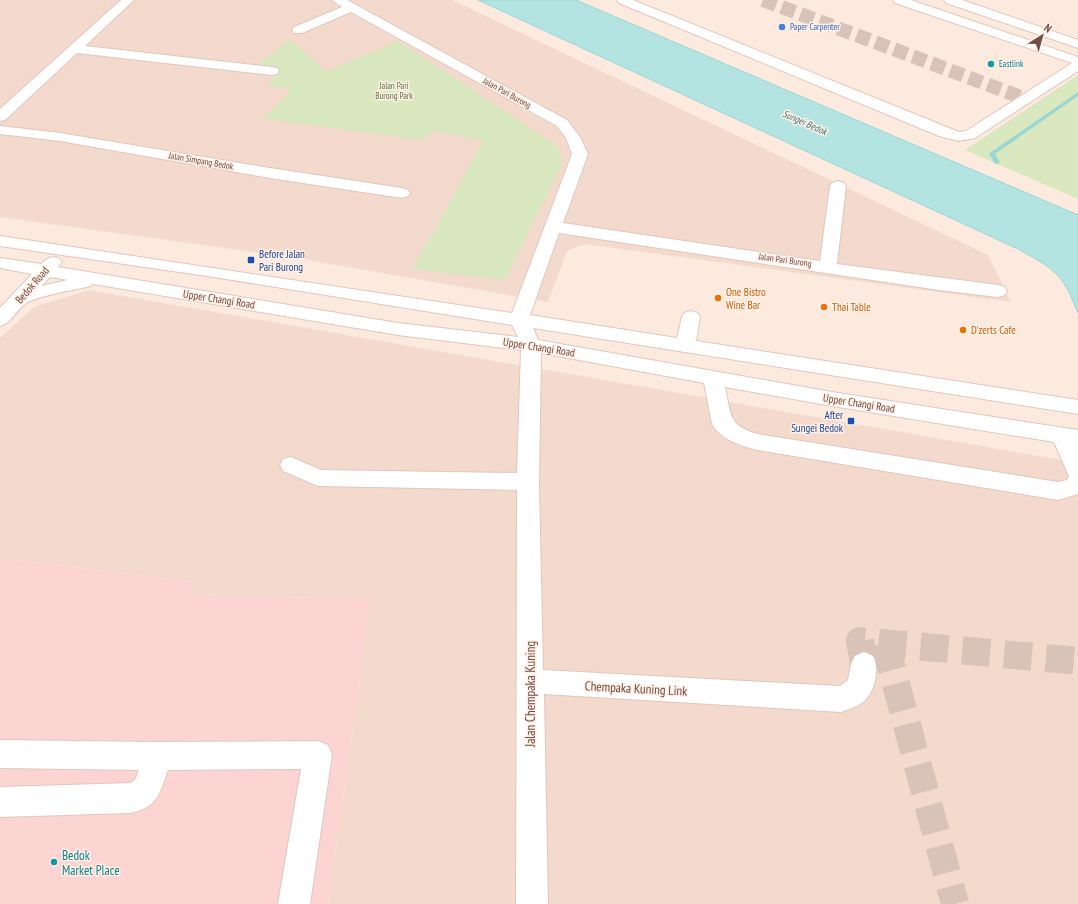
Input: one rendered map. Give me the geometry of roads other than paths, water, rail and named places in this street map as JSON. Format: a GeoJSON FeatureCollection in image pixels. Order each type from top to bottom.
{"type":"FeatureCollection","features":[{"type":"Feature","properties":{"kind":"street"},"geometry":{"type":"LineString","coordinates":[[0,117],[128,0]]}},
{"type":"Feature","properties":{"kind":"street","name":"Jalan Pari Burong"},"geometry":{"type":"LineString","coordinates":[[338,0],[562,123],[573,136],[580,154],[518,319]]}},
{"type":"Feature","properties":{"kind":"street"},"geometry":{"type":"LineString","coordinates":[[623,0],[944,133],[959,137],[970,135],[1078,66]]}},
{"type":"Feature","properties":{"kind":"street"},"geometry":{"type":"LineString","coordinates":[[899,0],[1078,61]]}},
{"type":"Feature","properties":{"kind":"street"},"geometry":{"type":"LineString","coordinates":[[950,0],[1078,44]]}},
{"type":"Feature","properties":{"kind":"street"},"geometry":{"type":"LineString","coordinates":[[298,30],[352,8]]}},
{"type":"Feature","properties":{"kind":"street"},"geometry":{"type":"LineString","coordinates":[[75,49],[272,71]]}},
{"type":"Feature","properties":{"kind":"street","name":"Jalan Simpang Bedok"},"geometry":{"type":"LineString","coordinates":[[0,130],[60,137],[270,173],[402,193]]}},
{"type":"Feature","properties":{"kind":"street"},"geometry":{"type":"LineString","coordinates":[[828,267],[838,186]]}},
{"type":"Feature","properties":{"kind":"street","name":"Jalan Pari Burong"},"geometry":{"type":"LineString","coordinates":[[552,227],[939,284],[998,290]]}},
{"type":"Feature","properties":{"kind":"street"},"geometry":{"type":"LineString","coordinates":[[0,241],[64,249],[518,319],[685,347],[1078,407]]}},
{"type":"Feature","properties":{"kind":"street"},"geometry":{"type":"LineString","coordinates":[[0,279],[6,264],[32,246]]}},
{"type":"Feature","properties":{"kind":"street","name":"Bedok Road"},"geometry":{"type":"LineString","coordinates":[[0,320],[64,249]]}},
{"type":"Feature","properties":{"kind":"street","name":"Upper Changi Road"},"geometry":{"type":"LineString","coordinates":[[6,264],[96,280],[300,311],[398,329],[530,345],[832,399],[1070,436]]}},
{"type":"Feature","properties":{"kind":"street"},"geometry":{"type":"LineString","coordinates":[[20,299],[53,288],[96,280]]}},
{"type":"Feature","properties":{"kind":"street"},"geometry":{"type":"LineString","coordinates":[[300,311],[316,288]]}},
{"type":"Feature","properties":{"kind":"street"},"geometry":{"type":"LineString","coordinates":[[685,347],[691,317]]}},
{"type":"Feature","properties":{"kind":"street"},"geometry":{"type":"LineString","coordinates":[[518,319],[530,345]]}},
{"type":"Feature","properties":{"kind":"street","name":"Jalan Chempaka Kuning"},"geometry":{"type":"LineString","coordinates":[[530,345],[528,484],[532,904]]}},
{"type":"Feature","properties":{"kind":"street"},"geometry":{"type":"LineString","coordinates":[[713,378],[723,424],[737,436],[758,442],[1058,491],[1075,486],[1078,481]]}},
{"type":"Feature","properties":{"kind":"street"},"geometry":{"type":"LineString","coordinates":[[1070,436],[1070,451],[1078,472]]}},
{"type":"Feature","properties":{"kind":"street"},"geometry":{"type":"LineString","coordinates":[[291,465],[318,478],[514,481],[528,484]]}},
{"type":"Feature","properties":{"kind":"street","name":"Chempaka Kuning Link"},"geometry":{"type":"LineString","coordinates":[[530,682],[842,699],[853,695],[861,686],[864,664]]}},
{"type":"Feature","properties":{"kind":"street"},"geometry":{"type":"LineString","coordinates":[[0,754],[158,756],[318,755],[294,904]]}},
{"type":"Feature","properties":{"kind":"street"},"geometry":{"type":"LineString","coordinates":[[0,802],[131,798],[140,796],[146,787],[158,756]]}},
{"type":"Feature","properties":{"kind":"water","name":"Sungei Bedok"},"geometry":{"type":"Polygon","coordinates":[[[478,0],[576,0],[1078,215],[1078,313],[1067,288],[1056,273],[1044,264],[1018,249],[478,0]]]}},
{"type":"Feature","properties":{"kind":"waterway"},"geometry":{"type":"LineString","coordinates":[[997,163],[992,154],[1078,94]]}},
{"type":"Feature","properties":{"kind":"tunnel"},"geometry":{"type":"LineString","coordinates":[[763,0],[1026,99]]}},
{"type":"Feature","properties":{"kind":"tunnel"},"geometry":{"type":"LineString","coordinates":[[864,664],[860,641],[885,643]]}},
{"type":"Feature","properties":{"kind":"tunnel"},"geometry":{"type":"LineString","coordinates":[[885,643],[1078,661]]}},
{"type":"Feature","properties":{"kind":"tunnel"},"geometry":{"type":"LineString","coordinates":[[885,643],[955,904]]}},
{"type":"Feature","properties":{"kind":"place","name":"Paper Carpenter"},"geometry":{"type":"Point","coordinates":[782,27]}},
{"type":"Feature","properties":{"kind":"place","name":"Eastlink"},"geometry":{"type":"Point","coordinates":[991,64]}},
{"type":"Feature","properties":{"kind":"place","name":"Before Jalan Pari Burong"},"geometry":{"type":"Point","coordinates":[251,260]}},
{"type":"Feature","properties":{"kind":"place","name":"One Bistro Wine Bar"},"geometry":{"type":"Point","coordinates":[718,298]}},
{"type":"Feature","properties":{"kind":"place","name":"Thai Table"},"geometry":{"type":"Point","coordinates":[824,307]}},
{"type":"Feature","properties":{"kind":"place","name":"D'zerts Cafe"},"geometry":{"type":"Point","coordinates":[963,330]}},
{"type":"Feature","properties":{"kind":"place","name":"After Sungei Bedok"},"geometry":{"type":"Point","coordinates":[851,421]}},
{"type":"Feature","properties":{"kind":"place","name":"Bedok Market Place"},"geometry":{"type":"Point","coordinates":[54,862]}},
{"type":"Feature","properties":{"kind":"park label","name":"Jalan Pari Burong Park"},"geometry":{"type":"Point","coordinates":[394,92]}}]}
